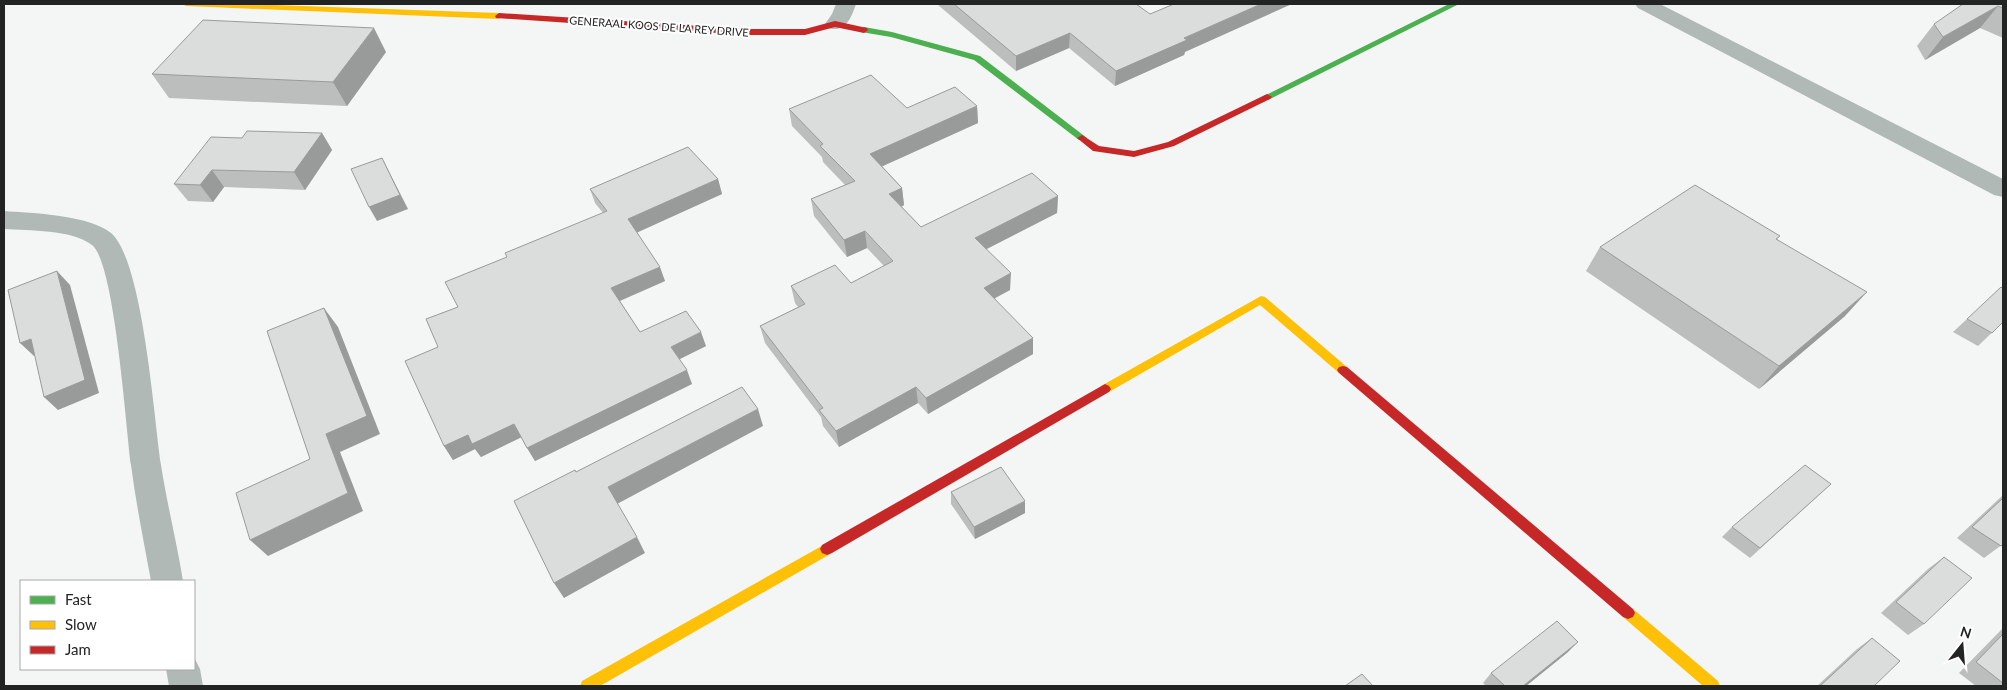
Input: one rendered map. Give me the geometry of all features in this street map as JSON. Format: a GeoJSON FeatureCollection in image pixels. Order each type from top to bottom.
{"type":"FeatureCollection","features":[{"type":"Feature","properties":{"kind":"street","name":"GENERAAL KOOS DE LA REY DRIVE"},"geometry":{"type":"LineString","coordinates":[[186,4],[494,16],[746,32],[805,32],[835,24],[892,35],[977,58],[1096,149],[1134,154],[1171,144],[1455,4]]}},
{"type":"Feature","properties":{"kind":"street"},"geometry":{"type":"LineString","coordinates":[[835,24],[842,16],[846,4]]}},
{"type":"Feature","properties":{"kind":"street"},"geometry":{"type":"LineString","coordinates":[[1646,4],[2003,189]]}},
{"type":"Feature","properties":{"kind":"street"},"geometry":{"type":"LineString","coordinates":[[4,220],[26,221],[83,230],[104,241],[115,259],[128,323],[146,465],[167,580]]}},
{"type":"Feature","properties":{"kind":"street"},"geometry":{"type":"LineString","coordinates":[[587,686],[1261,300],[1713,686]]}},
{"type":"Feature","properties":{"kind":"street"},"geometry":{"type":"LineString","coordinates":[[183,670],[186,686]]}},
{"type":"Feature","properties":{"kind":"building"},"geometry":{"type":"Polygon","coordinates":[[[954,4],[1136,4],[1150,14],[1174,4],[1261,4],[1184,38],[1187,40],[1116,71],[1070,33],[1016,56],[954,4]]]}},
{"type":"Feature","properties":{"kind":"building"},"geometry":{"type":"Polygon","coordinates":[[[1963,4],[2003,4],[2003,8],[1998,6],[1943,37],[1934,24],[1963,4]]]}},
{"type":"Feature","properties":{"kind":"building"},"geometry":{"type":"Polygon","coordinates":[[[203,20],[374,28],[333,82],[152,74],[203,20]]]}},
{"type":"Feature","properties":{"kind":"building"},"geometry":{"type":"Polygon","coordinates":[[[871,75],[907,108],[955,87],[977,106],[870,154],[902,188],[889,194],[921,227],[1032,173],[1058,196],[975,238],[1011,273],[984,288],[1033,338],[926,398],[916,387],[836,431],[819,410],[823,408],[760,326],[805,304],[791,286],[835,265],[851,283],[893,261],[865,231],[844,240],[811,199],[855,181],[820,146],[823,144],[789,109],[871,75]]]}},
{"type":"Feature","properties":{"kind":"building"},"geometry":{"type":"Polygon","coordinates":[[[247,131],[322,133],[294,172],[212,170],[200,185],[174,184],[211,137],[242,138],[247,131]]]}},
{"type":"Feature","properties":{"kind":"building"},"geometry":{"type":"Polygon","coordinates":[[[688,147],[718,179],[628,219],[660,267],[611,288],[640,332],[686,311],[701,332],[671,347],[687,370],[527,448],[514,424],[472,444],[468,435],[444,446],[405,361],[438,347],[426,319],[458,307],[445,282],[507,257],[505,253],[607,211],[590,189],[688,147]]]}},
{"type":"Feature","properties":{"kind":"building"},"geometry":{"type":"Polygon","coordinates":[[[382,158],[400,195],[369,207],[351,169],[382,158]]]}},
{"type":"Feature","properties":{"kind":"building"},"geometry":{"type":"Polygon","coordinates":[[[1695,185],[1780,236],[1776,239],[1867,292],[1779,366],[1600,247],[1695,185]]]}},
{"type":"Feature","properties":{"kind":"building"},"geometry":{"type":"Polygon","coordinates":[[[57,271],[85,380],[44,397],[31,339],[20,343],[8,290],[57,271]]]}},
{"type":"Feature","properties":{"kind":"building"},"geometry":{"type":"Polygon","coordinates":[[[2001,287],[2003,289],[2003,322],[1992,333],[1967,319],[2001,287]]]}},
{"type":"Feature","properties":{"kind":"building"},"geometry":{"type":"Polygon","coordinates":[[[324,308],[367,416],[326,434],[348,493],[250,540],[236,493],[310,459],[267,331],[324,308]]]}},
{"type":"Feature","properties":{"kind":"building"},"geometry":{"type":"Polygon","coordinates":[[[742,387],[758,409],[608,487],[637,537],[554,583],[514,501],[575,470],[576,472],[742,387]]]}},
{"type":"Feature","properties":{"kind":"building"},"geometry":{"type":"Polygon","coordinates":[[[1805,465],[1831,484],[1760,548],[1732,527],[1805,465]]]}},
{"type":"Feature","properties":{"kind":"building"},"geometry":{"type":"Polygon","coordinates":[[[1001,467],[1025,501],[974,527],[951,492],[1001,467]]]}},
{"type":"Feature","properties":{"kind":"building"},"geometry":{"type":"Polygon","coordinates":[[[2003,498],[2003,544],[2001,546],[1972,527],[2003,498]]]}},
{"type":"Feature","properties":{"kind":"building"},"geometry":{"type":"Polygon","coordinates":[[[1944,557],[1972,578],[1924,624],[1896,602],[1944,557]]]}},
{"type":"Feature","properties":{"kind":"building"},"geometry":{"type":"Polygon","coordinates":[[[1557,621],[1578,642],[1523,686],[1505,686],[1491,673],[1557,621]]]}},
{"type":"Feature","properties":{"kind":"building"},"geometry":{"type":"Polygon","coordinates":[[[2003,634],[2003,683],[1976,662],[2003,634]]]}},
{"type":"Feature","properties":{"kind":"building"},"geometry":{"type":"Polygon","coordinates":[[[1872,638],[1900,661],[1874,686],[1820,686],[1872,638]]]}},
{"type":"Feature","properties":{"kind":"building"},"geometry":{"type":"Polygon","coordinates":[[[1362,674],[1373,686],[1345,686],[1362,674]]]}},
{"type":"Feature","properties":{"kind":"traffic: fast"},"geometry":{"type":"LineString","coordinates":[[1267,97],[1455,4]]}},
{"type":"Feature","properties":{"kind":"traffic: fast"},"geometry":{"type":"LineString","coordinates":[[864,30],[892,35],[977,58],[1082,138]]}},
{"type":"Feature","properties":{"kind":"traffic: slow"},"geometry":{"type":"LineString","coordinates":[[186,4],[499,16]]}},
{"type":"Feature","properties":{"kind":"traffic: slow"},"geometry":{"type":"LineString","coordinates":[[1105,389],[1261,300],[1343,370]]}},
{"type":"Feature","properties":{"kind":"traffic: slow"},"geometry":{"type":"LineString","coordinates":[[587,686],[827,549]]}},
{"type":"Feature","properties":{"kind":"traffic: slow"},"geometry":{"type":"LineString","coordinates":[[1628,613],[1713,686]]}},
{"type":"Feature","properties":{"kind":"traffic: jam"},"geometry":{"type":"LineString","coordinates":[[499,16],[746,32],[805,32],[835,24],[864,30]]}},
{"type":"Feature","properties":{"kind":"traffic: jam"},"geometry":{"type":"LineString","coordinates":[[1082,138],[1096,149],[1134,154],[1171,144],[1267,97]]}},
{"type":"Feature","properties":{"kind":"traffic: jam"},"geometry":{"type":"LineString","coordinates":[[1343,370],[1628,613]]}},
{"type":"Feature","properties":{"kind":"traffic: jam"},"geometry":{"type":"LineString","coordinates":[[827,549],[1105,389]]}}]}
